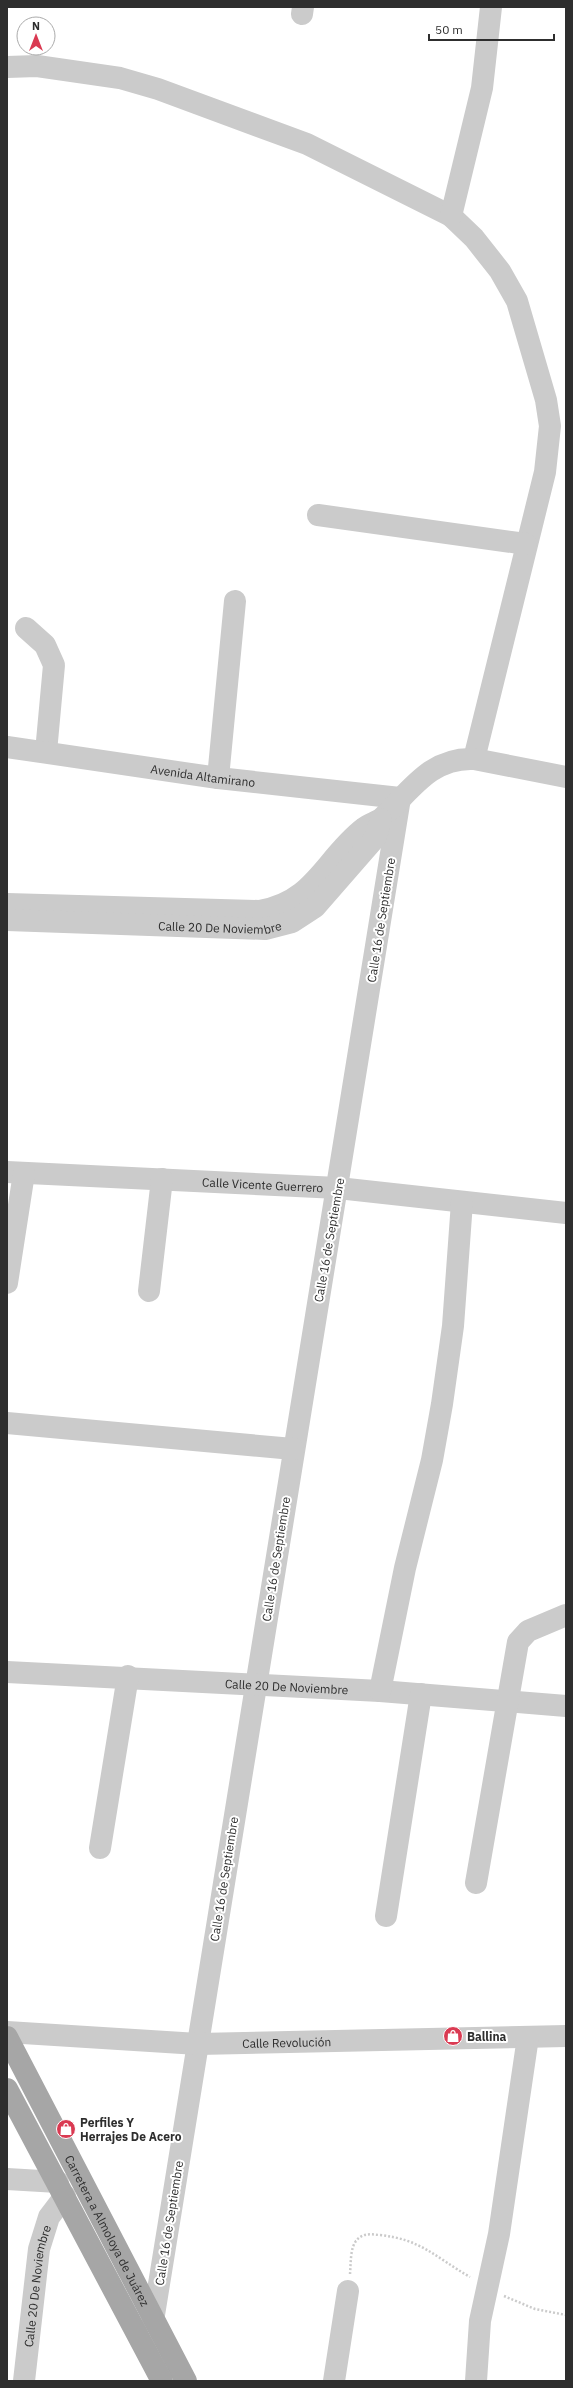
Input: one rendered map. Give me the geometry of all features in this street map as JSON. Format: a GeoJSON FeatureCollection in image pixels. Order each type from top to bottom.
{"type":"FeatureCollection","features":[{"type":"Feature","properties":{"kind":"main road","name":"Carretera a Almoloya de Juárez"},"geometry":{"type":"LineString","coordinates":[[7,2037],[153,2321],[186,2381]]}},
{"type":"Feature","properties":{"kind":"main road","name":"Carretera a Almoloya de Juárez"},"geometry":{"type":"LineString","coordinates":[[7,2089],[161,2380]]}},
{"type":"Feature","properties":{"kind":"street"},"geometry":{"type":"LineString","coordinates":[[450,216],[482,88],[491,7]]}},
{"type":"Feature","properties":{"kind":"street"},"geometry":{"type":"LineString","coordinates":[[7,67],[37,66],[120,78],[158,89],[307,144],[450,216],[474,238],[500,271],[517,301],[546,400],[550,426],[544,472],[474,760]]}},
{"type":"Feature","properties":{"kind":"street"},"geometry":{"type":"LineString","coordinates":[[318,515],[526,544]]}},
{"type":"Feature","properties":{"kind":"street"},"geometry":{"type":"LineString","coordinates":[[218,778],[234,601]]}},
{"type":"Feature","properties":{"kind":"street"},"geometry":{"type":"LineString","coordinates":[[26,628],[45,645],[54,665],[46,752]]}},
{"type":"Feature","properties":{"kind":"street","name":"Avenida Altamirano"},"geometry":{"type":"LineString","coordinates":[[7,747],[218,778],[400,798]]}},
{"type":"Feature","properties":{"kind":"street","name":"Calle 20 De Noviembre"},"geometry":{"type":"LineString","coordinates":[[7,904],[91,914],[265,929],[292,922],[315,907],[376,837],[381,819],[418,780],[438,766],[463,759],[566,777]]}},
{"type":"Feature","properties":{"kind":"street","name":"Calle 16 de Septiembre"},"geometry":{"type":"LineString","coordinates":[[153,2321],[293,1449],[338,1188],[400,798]]}},
{"type":"Feature","properties":{"kind":"street","name":"Calle 20 De Noviembre"},"geometry":{"type":"LineString","coordinates":[[7,920],[91,914]]}},
{"type":"Feature","properties":{"kind":"street"},"geometry":{"type":"LineString","coordinates":[[7,1283],[16,1172]]}},
{"type":"Feature","properties":{"kind":"street","name":"Calle Vicente Guerrero"},"geometry":{"type":"LineString","coordinates":[[16,1172],[338,1188],[566,1213]]}},
{"type":"Feature","properties":{"kind":"street"},"geometry":{"type":"LineString","coordinates":[[150,1291],[162,1179]]}},
{"type":"Feature","properties":{"kind":"street"},"geometry":{"type":"LineString","coordinates":[[380,1691],[406,1568],[432,1460],[442,1404],[453,1326],[462,1202]]}},
{"type":"Feature","properties":{"kind":"street"},"geometry":{"type":"LineString","coordinates":[[7,1422],[293,1449]]}},
{"type":"Feature","properties":{"kind":"street"},"geometry":{"type":"LineString","coordinates":[[476,1884],[509,1701],[518,1642],[528,1630],[566,1615]]}},
{"type":"Feature","properties":{"kind":"street","name":"Calle 20 De Noviembre"},"geometry":{"type":"LineString","coordinates":[[7,1672],[128,1676],[380,1691],[566,1706]]}},
{"type":"Feature","properties":{"kind":"street"},"geometry":{"type":"LineString","coordinates":[[100,1848],[128,1676]]}},
{"type":"Feature","properties":{"kind":"street"},"geometry":{"type":"LineString","coordinates":[[386,1916],[421,1694]]}},
{"type":"Feature","properties":{"kind":"street","name":"Calle Revolución"},"geometry":{"type":"LineString","coordinates":[[7,2032],[198,2044],[566,2036]]}},
{"type":"Feature","properties":{"kind":"street"},"geometry":{"type":"LineString","coordinates":[[476,2381],[480,2321],[486,2287],[500,2234],[528,2037]]}},
{"type":"Feature","properties":{"kind":"street"},"geometry":{"type":"LineString","coordinates":[[7,2179],[61,2189]]}},
{"type":"Feature","properties":{"kind":"street","name":"Calle 20 De Noviembre"},"geometry":{"type":"LineString","coordinates":[[24,2381],[39,2249],[49,2217],[61,2189]]}},
{"type":"Feature","properties":{"kind":"street"},"geometry":{"type":"LineString","coordinates":[[334,2381],[348,2291]]}},
{"type":"Feature","properties":{"kind":"path"},"geometry":{"type":"LineString","coordinates":[[348,2291],[352,2247],[361,2236],[367,2234],[398,2237],[424,2247],[486,2287],[520,2304],[566,2315]]}},
{"type":"Feature","properties":{"kind":"place","name":"Ballina"},"geometry":{"type":"Point","coordinates":[453,2036]}},
{"type":"Feature","properties":{"kind":"place","name":"Perfiles Y Herrajes De Acero"},"geometry":{"type":"Point","coordinates":[66,2129]}}]}
